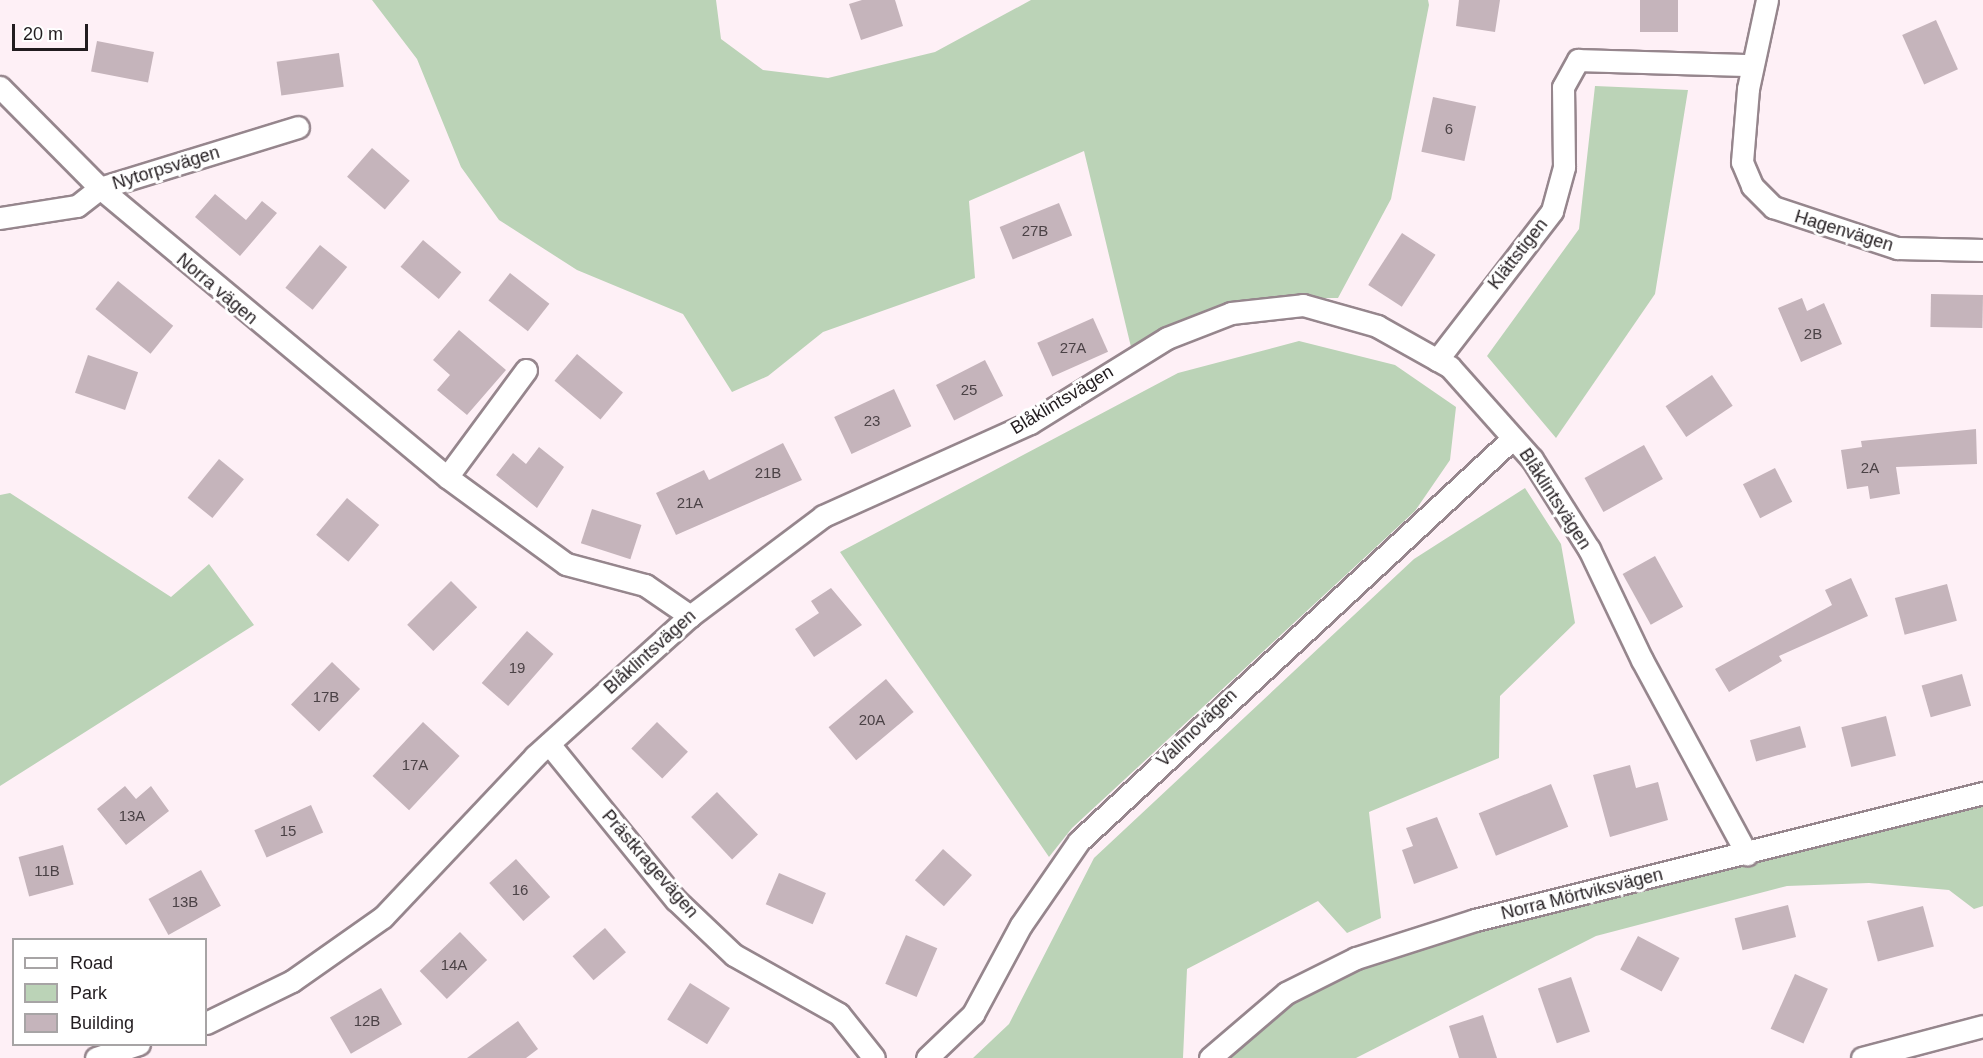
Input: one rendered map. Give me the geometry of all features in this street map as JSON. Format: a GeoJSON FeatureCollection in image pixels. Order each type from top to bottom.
{"type":"FeatureCollection","features":[{"type":"Feature","properties":{"kind":"street"},"geometry":{"type":"LineString","coordinates":[[1751,65],[1767,0]]}},
{"type":"Feature","properties":{"kind":"street","name":"Klättstigen"},"geometry":{"type":"LineString","coordinates":[[1437,360],[1552,211],[1564,167],[1563,87],[1578,60],[1751,65]]}},
{"type":"Feature","properties":{"kind":"street","name":"Hagenvägen"},"geometry":{"type":"LineString","coordinates":[[1751,65],[1742,162],[1752,186],[1773,207],[1897,248],[1983,250]]}},
{"type":"Feature","properties":{"kind":"street","name":"Norra vägen"},"geometry":{"type":"LineString","coordinates":[[0,87],[100,188],[447,477],[566,564],[645,585],[690,616]]}},
{"type":"Feature","properties":{"kind":"street","name":"Nytorpsvägen"},"geometry":{"type":"LineString","coordinates":[[0,218],[76,206],[100,188],[298,127]]}},
{"type":"Feature","properties":{"kind":"street","name":"Blåklintsvägen"},"geometry":{"type":"LineString","coordinates":[[207,1023],[292,981],[383,917],[549,744],[690,616],[823,516],[1030,423],[1167,338],[1232,313],[1303,305],[1377,326],[1450,367],[1513,438],[1589,549],[1642,660],[1747,854]]}},
{"type":"Feature","properties":{"kind":"street"},"geometry":{"type":"LineString","coordinates":[[447,477],[526,370]]}},
{"type":"Feature","properties":{"kind":"street","name":"Vallmovägen"},"geometry":{"type":"LineString","coordinates":[[927,1058],[973,1014],[1021,925],[1079,841],[1513,438]]}},
{"type":"Feature","properties":{"kind":"street","name":"Prästkragevägen"},"geometry":{"type":"LineString","coordinates":[[549,744],[676,900],[734,955],[839,1014],[874,1058]]}},
{"type":"Feature","properties":{"kind":"street","name":"Norra Mörtviksvägen"},"geometry":{"type":"LineString","coordinates":[[1210,1058],[1286,993],[1356,958],[1475,920],[1747,854],[1983,793]]}},
{"type":"Feature","properties":{"kind":"street"},"geometry":{"type":"LineString","coordinates":[[1862,1058],[1983,1026]]}},
{"type":"Feature","properties":{"kind":"street"},"geometry":{"type":"LineString","coordinates":[[96,1058],[133,1046]]}},
{"type":"Feature","properties":{"kind":"green space"},"geometry":{"type":"Polygon","coordinates":[[[372,0],[716,0],[721,39],[763,70],[828,78],[935,52],[1031,0],[1428,0],[1429,5],[1391,199],[1338,298],[1303,298],[1163,330],[1131,347],[1084,151],[969,201],[975,278],[823,332],[768,376],[732,392],[683,314],[577,270],[499,220],[461,167],[417,59],[372,0]]]}},
{"type":"Feature","properties":{"kind":"green space"},"geometry":{"type":"Polygon","coordinates":[[[1595,86],[1688,90],[1655,294],[1556,438],[1487,356],[1579,229],[1595,86]]]}},
{"type":"Feature","properties":{"kind":"green space"},"geometry":{"type":"Polygon","coordinates":[[[1299,341],[1395,365],[1456,407],[1450,460],[1415,511],[1072,828],[1049,857],[840,552],[1178,373],[1299,341]]]}},
{"type":"Feature","properties":{"kind":"green space"},"geometry":{"type":"Polygon","coordinates":[[[1525,488],[1561,544],[1575,623],[1500,696],[1499,758],[1369,812],[1381,918],[1347,933],[1318,901],[1187,969],[1183,1058],[973,1058],[1009,1024],[1094,858],[1414,559],[1525,488]]]}},
{"type":"Feature","properties":{"kind":"green space"},"geometry":{"type":"Polygon","coordinates":[[[10,493],[171,597],[209,564],[254,625],[0,786],[0,495],[10,493]]]}},
{"type":"Feature","properties":{"kind":"green space"},"geometry":{"type":"Polygon","coordinates":[[[1983,793],[1983,906],[1974,909],[1949,890],[1869,883],[1787,886],[1596,936],[1356,1058],[1210,1058],[1231,1038],[1356,958],[1983,793]]]}},
{"type":"Feature","properties":{"kind":"building"},"geometry":{"type":"Polygon","coordinates":[[[862,0],[895,0],[903,26],[861,40],[849,4],[862,0]]]}},
{"type":"Feature","properties":{"kind":"building"},"geometry":{"type":"Polygon","coordinates":[[[1459,0],[1500,0],[1495,32],[1456,26],[1459,0]]]}},
{"type":"Feature","properties":{"kind":"building"},"geometry":{"type":"Polygon","coordinates":[[[1640,0],[1678,0],[1678,32],[1640,32],[1640,0]]]}},
{"type":"Feature","properties":{"kind":"building"},"geometry":{"type":"Polygon","coordinates":[[[1936,20],[1958,69],[1924,84],[1902,35],[1936,20]]]}},
{"type":"Feature","properties":{"kind":"building"},"geometry":{"type":"Polygon","coordinates":[[[97,41],[154,52],[148,82],[91,71],[97,41]]]}},
{"type":"Feature","properties":{"kind":"building"},"geometry":{"type":"Polygon","coordinates":[[[339,53],[344,87],[281,95],[277,62],[339,53]]]}},
{"type":"Feature","properties":{"kind":"building"},"geometry":{"type":"Polygon","coordinates":[[[1433,97],[1476,106],[1464,161],[1421,152],[1433,97]]]}},
{"type":"Feature","properties":{"kind":"building"},"geometry":{"type":"Polygon","coordinates":[[[372,148],[410,181],[385,209],[347,177],[372,148]]]}},
{"type":"Feature","properties":{"kind":"building"},"geometry":{"type":"Polygon","coordinates":[[[215,194],[246,220],[262,201],[277,213],[240,256],[195,217],[215,194]]]}},
{"type":"Feature","properties":{"kind":"building"},"geometry":{"type":"Polygon","coordinates":[[[1059,203],[1072,235],[1013,259],[1000,227],[1059,203]]]}},
{"type":"Feature","properties":{"kind":"building"},"geometry":{"type":"Polygon","coordinates":[[[1402,233],[1436,255],[1402,307],[1368,285],[1402,233]]]}},
{"type":"Feature","properties":{"kind":"building"},"geometry":{"type":"Polygon","coordinates":[[[423,240],[461,272],[439,299],[401,267],[423,240]]]}},
{"type":"Feature","properties":{"kind":"building"},"geometry":{"type":"Polygon","coordinates":[[[320,245],[347,267],[313,310],[285,288],[320,245]]]}},
{"type":"Feature","properties":{"kind":"building"},"geometry":{"type":"Polygon","coordinates":[[[510,273],[549,304],[528,331],[488,301],[510,273]]]}},
{"type":"Feature","properties":{"kind":"building"},"geometry":{"type":"Polygon","coordinates":[[[118,281],[173,326],[151,354],[95,309],[118,281]]]}},
{"type":"Feature","properties":{"kind":"building"},"geometry":{"type":"Polygon","coordinates":[[[1931,294],[1983,295],[1982,328],[1930,327],[1931,294]]]}},
{"type":"Feature","properties":{"kind":"building"},"geometry":{"type":"Polygon","coordinates":[[[1802,298],[1807,311],[1824,303],[1842,344],[1801,362],[1778,308],[1802,298]]]}},
{"type":"Feature","properties":{"kind":"building"},"geometry":{"type":"Polygon","coordinates":[[[1093,318],[1108,352],[1052,377],[1037,343],[1093,318]]]}},
{"type":"Feature","properties":{"kind":"building"},"geometry":{"type":"Polygon","coordinates":[[[459,330],[506,370],[467,415],[437,390],[450,375],[433,360],[459,330]]]}},
{"type":"Feature","properties":{"kind":"building"},"geometry":{"type":"Polygon","coordinates":[[[577,354],[623,393],[600,419],[555,381],[577,354]]]}},
{"type":"Feature","properties":{"kind":"building"},"geometry":{"type":"Polygon","coordinates":[[[88,355],[138,372],[125,410],[75,393],[88,355]]]}},
{"type":"Feature","properties":{"kind":"building"},"geometry":{"type":"Polygon","coordinates":[[[985,360],[1003,396],[954,421],[936,385],[985,360]]]}},
{"type":"Feature","properties":{"kind":"building"},"geometry":{"type":"Polygon","coordinates":[[[1712,375],[1733,406],[1686,437],[1666,406],[1712,375]]]}},
{"type":"Feature","properties":{"kind":"building"},"geometry":{"type":"Polygon","coordinates":[[[894,389],[911,426],[852,454],[834,417],[894,389]]]}},
{"type":"Feature","properties":{"kind":"building"},"geometry":{"type":"Polygon","coordinates":[[[1976,429],[1977,464],[1896,467],[1900,494],[1870,499],[1868,486],[1847,489],[1841,450],[1862,447],[1861,441],[1976,429]]]}},
{"type":"Feature","properties":{"kind":"building"},"geometry":{"type":"Polygon","coordinates":[[[783,443],[802,480],[676,535],[656,493],[704,470],[709,480],[783,443]]]}},
{"type":"Feature","properties":{"kind":"building"},"geometry":{"type":"Polygon","coordinates":[[[1644,445],[1663,479],[1603,512],[1585,478],[1644,445]]]}},
{"type":"Feature","properties":{"kind":"building"},"geometry":{"type":"Polygon","coordinates":[[[539,447],[564,467],[537,508],[496,475],[513,453],[526,464],[539,447]]]}},
{"type":"Feature","properties":{"kind":"building"},"geometry":{"type":"Polygon","coordinates":[[[219,459],[244,479],[212,518],[188,498],[219,459]]]}},
{"type":"Feature","properties":{"kind":"building"},"geometry":{"type":"Polygon","coordinates":[[[1775,468],[1792,502],[1760,518],[1743,484],[1775,468]]]}},
{"type":"Feature","properties":{"kind":"building"},"geometry":{"type":"Polygon","coordinates":[[[347,498],[379,525],[348,562],[316,535],[347,498]]]}},
{"type":"Feature","properties":{"kind":"building"},"geometry":{"type":"Polygon","coordinates":[[[592,509],[641,525],[630,559],[581,543],[592,509]]]}},
{"type":"Feature","properties":{"kind":"building"},"geometry":{"type":"Polygon","coordinates":[[[1655,556],[1683,607],[1651,625],[1623,574],[1655,556]]]}},
{"type":"Feature","properties":{"kind":"building"},"geometry":{"type":"Polygon","coordinates":[[[1851,578],[1868,616],[1779,656],[1782,661],[1729,692],[1715,669],[1832,605],[1825,590],[1851,578]]]}},
{"type":"Feature","properties":{"kind":"building"},"geometry":{"type":"Polygon","coordinates":[[[451,581],[477,607],[433,651],[407,625],[451,581]]]}},
{"type":"Feature","properties":{"kind":"building"},"geometry":{"type":"Polygon","coordinates":[[[1947,584],[1957,621],[1905,635],[1895,598],[1947,584]]]}},
{"type":"Feature","properties":{"kind":"building"},"geometry":{"type":"Polygon","coordinates":[[[831,588],[862,625],[814,657],[795,629],[819,613],[811,601],[831,588]]]}},
{"type":"Feature","properties":{"kind":"building"},"geometry":{"type":"Polygon","coordinates":[[[527,631],[553,654],[508,706],[482,683],[527,631]]]}},
{"type":"Feature","properties":{"kind":"building"},"geometry":{"type":"Polygon","coordinates":[[[332,662],[360,689],[319,732],[291,704],[332,662]]]}},
{"type":"Feature","properties":{"kind":"building"},"geometry":{"type":"Polygon","coordinates":[[[1962,674],[1971,706],[1931,717],[1922,686],[1962,674]]]}},
{"type":"Feature","properties":{"kind":"building"},"geometry":{"type":"Polygon","coordinates":[[[886,679],[914,712],[856,760],[829,727],[886,679]]]}},
{"type":"Feature","properties":{"kind":"building"},"geometry":{"type":"Polygon","coordinates":[[[1886,716],[1896,756],[1851,767],[1841,727],[1886,716]]]}},
{"type":"Feature","properties":{"kind":"building"},"geometry":{"type":"Polygon","coordinates":[[[423,722],[460,756],[409,810],[373,776],[423,722]]]}},
{"type":"Feature","properties":{"kind":"building"},"geometry":{"type":"Polygon","coordinates":[[[657,722],[688,752],[662,778],[631,749],[657,722]]]}},
{"type":"Feature","properties":{"kind":"building"},"geometry":{"type":"Polygon","coordinates":[[[1800,726],[1806,747],[1756,761],[1750,740],[1800,726]]]}},
{"type":"Feature","properties":{"kind":"building"},"geometry":{"type":"Polygon","coordinates":[[[1630,765],[1636,788],[1658,782],[1668,820],[1610,837],[1593,775],[1630,765]]]}},
{"type":"Feature","properties":{"kind":"building"},"geometry":{"type":"Polygon","coordinates":[[[1551,784],[1568,827],[1496,856],[1479,813],[1551,784]]]}},
{"type":"Feature","properties":{"kind":"building"},"geometry":{"type":"Polygon","coordinates":[[[125,786],[136,799],[151,786],[169,811],[126,845],[97,809],[125,786]]]}},
{"type":"Feature","properties":{"kind":"building"},"geometry":{"type":"Polygon","coordinates":[[[717,792],[758,834],[732,859],[691,817],[717,792]]]}},
{"type":"Feature","properties":{"kind":"building"},"geometry":{"type":"Polygon","coordinates":[[[311,805],[323,832],[267,858],[254,830],[311,805]]]}},
{"type":"Feature","properties":{"kind":"building"},"geometry":{"type":"Polygon","coordinates":[[[1437,817],[1458,868],[1414,884],[1402,850],[1413,846],[1406,828],[1437,817]]]}},
{"type":"Feature","properties":{"kind":"building"},"geometry":{"type":"Polygon","coordinates":[[[63,845],[74,885],[29,897],[19,857],[63,845]]]}},
{"type":"Feature","properties":{"kind":"building"},"geometry":{"type":"Polygon","coordinates":[[[943,849],[972,875],[944,906],[915,880],[943,849]]]}},
{"type":"Feature","properties":{"kind":"building"},"geometry":{"type":"Polygon","coordinates":[[[516,859],[550,897],[523,921],[489,883],[516,859]]]}},
{"type":"Feature","properties":{"kind":"building"},"geometry":{"type":"Polygon","coordinates":[[[201,870],[221,906],[168,935],[149,899],[201,870]]]}},
{"type":"Feature","properties":{"kind":"building"},"geometry":{"type":"Polygon","coordinates":[[[779,873],[826,893],[813,924],[766,904],[779,873]]]}},
{"type":"Feature","properties":{"kind":"building"},"geometry":{"type":"Polygon","coordinates":[[[1788,905],[1796,937],[1743,950],[1735,918],[1788,905]]]}},
{"type":"Feature","properties":{"kind":"building"},"geometry":{"type":"Polygon","coordinates":[[[1923,906],[1934,947],[1878,962],[1867,921],[1923,906]]]}},
{"type":"Feature","properties":{"kind":"building"},"geometry":{"type":"Polygon","coordinates":[[[605,928],[626,952],[594,980],[573,956],[605,928]]]}},
{"type":"Feature","properties":{"kind":"building"},"geometry":{"type":"Polygon","coordinates":[[[460,932],[487,960],[447,999],[420,971],[460,932]]]}},
{"type":"Feature","properties":{"kind":"building"},"geometry":{"type":"Polygon","coordinates":[[[906,935],[937,948],[917,997],[885,984],[906,935]]]}},
{"type":"Feature","properties":{"kind":"building"},"geometry":{"type":"Polygon","coordinates":[[[1638,936],[1679,958],[1662,992],[1620,970],[1638,936]]]}},
{"type":"Feature","properties":{"kind":"building"},"geometry":{"type":"Polygon","coordinates":[[[1795,974],[1828,989],[1803,1043],[1771,1029],[1795,974]]]}},
{"type":"Feature","properties":{"kind":"building"},"geometry":{"type":"Polygon","coordinates":[[[1571,977],[1590,1032],[1557,1043],[1538,988],[1571,977]]]}},
{"type":"Feature","properties":{"kind":"building"},"geometry":{"type":"Polygon","coordinates":[[[690,983],[730,1008],[707,1044],[667,1019],[690,983]]]}},
{"type":"Feature","properties":{"kind":"building"},"geometry":{"type":"Polygon","coordinates":[[[381,988],[402,1024],[351,1054],[330,1018],[381,988]]]}},
{"type":"Feature","properties":{"kind":"building"},"geometry":{"type":"Polygon","coordinates":[[[1483,1015],[1497,1058],[1459,1058],[1449,1026],[1483,1015]]]}},
{"type":"Feature","properties":{"kind":"building"},"geometry":{"type":"Polygon","coordinates":[[[518,1021],[538,1049],[526,1058],[467,1058],[518,1021]]]}}]}
